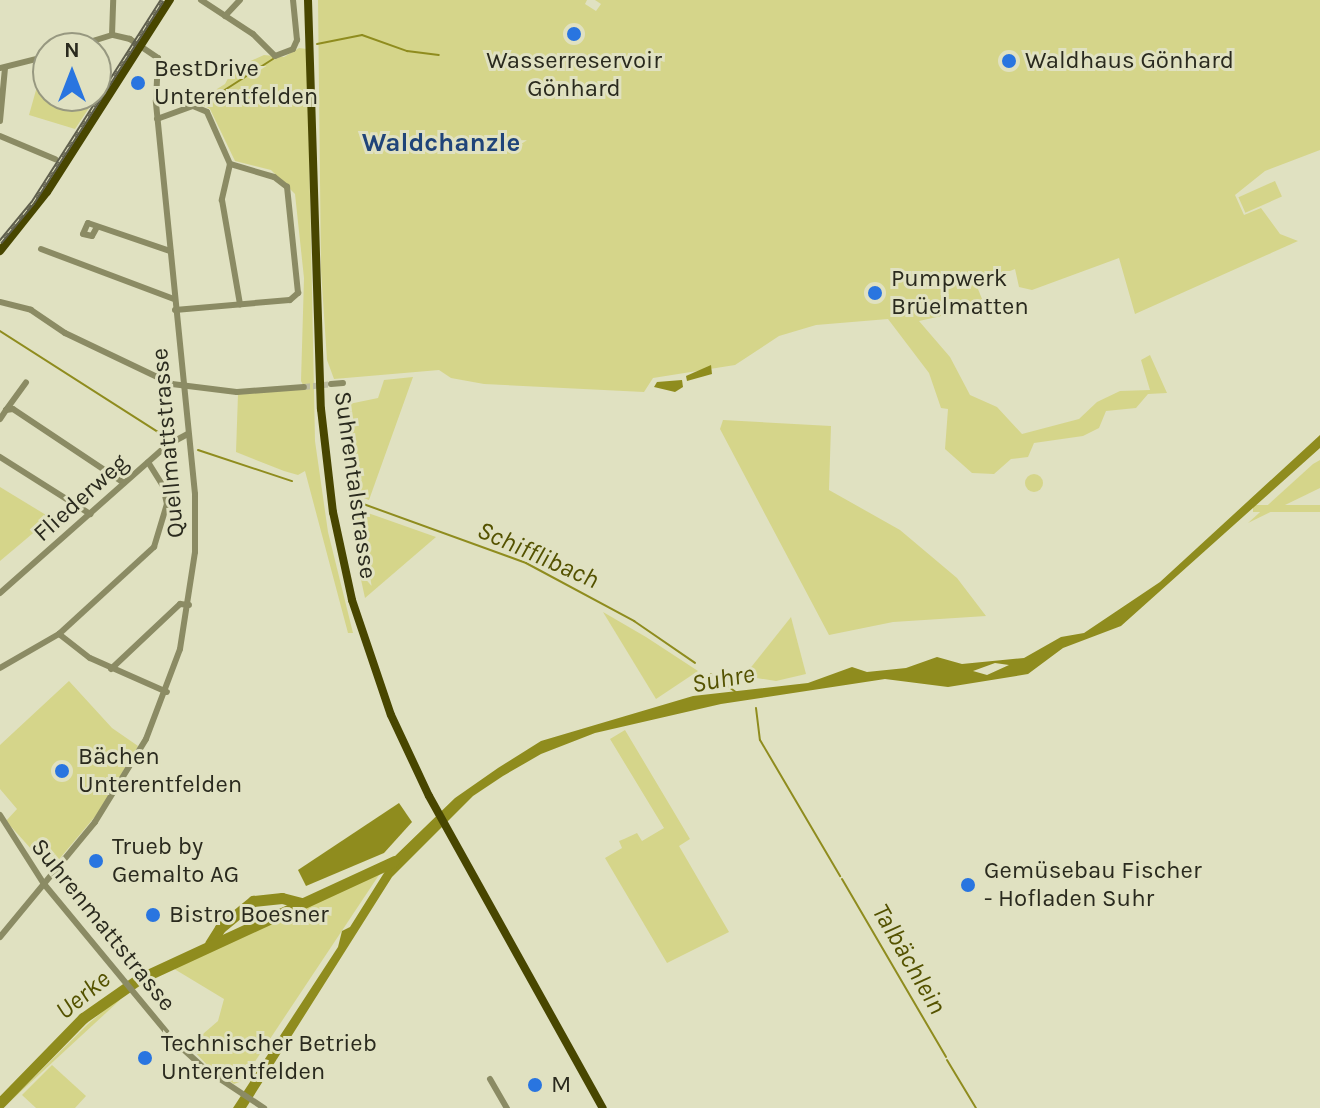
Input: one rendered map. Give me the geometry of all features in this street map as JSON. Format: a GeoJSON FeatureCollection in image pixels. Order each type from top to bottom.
{"type":"FeatureCollection","features":[{"type":"Feature","properties":{"kind":"main road"},"geometry":{"type":"LineString","coordinates":[[0,251],[47,192],[170,0]]}},
{"type":"Feature","properties":{"kind":"main road","name":"Suhrentalstrasse"},"geometry":{"type":"LineString","coordinates":[[308,0],[319,368],[330,489],[364,643],[429,796],[450,837],[603,1108]]}},
{"type":"Feature","properties":{"kind":"street"},"geometry":{"type":"LineString","coordinates":[[113,0],[112,35],[141,45]]}},
{"type":"Feature","properties":{"kind":"street"},"geometry":{"type":"LineString","coordinates":[[201,0],[253,34],[269,54],[283,55],[297,40],[293,0]]}},
{"type":"Feature","properties":{"kind":"street"},"geometry":{"type":"LineString","coordinates":[[225,16],[240,0]]}},
{"type":"Feature","properties":{"kind":"street","name":"Quellmattstrasse"},"geometry":{"type":"LineString","coordinates":[[0,937],[127,775],[167,692],[189,605],[195,494],[157,119],[160,64],[141,45]]}},
{"type":"Feature","properties":{"kind":"street"},"geometry":{"type":"LineString","coordinates":[[0,121],[2,68],[32,60]]}},
{"type":"Feature","properties":{"kind":"street"},"geometry":{"type":"LineString","coordinates":[[157,119],[202,107],[230,164],[222,200],[240,304]]}},
{"type":"Feature","properties":{"kind":"street"},"geometry":{"type":"LineString","coordinates":[[0,136],[55,159]]}},
{"type":"Feature","properties":{"kind":"street"},"geometry":{"type":"LineString","coordinates":[[175,310],[290,300],[298,293],[287,187],[274,177],[230,164]]}},
{"type":"Feature","properties":{"kind":"street"},"geometry":{"type":"LineString","coordinates":[[97,227],[170,251]]}},
{"type":"Feature","properties":{"kind":"street"},"geometry":{"type":"LineString","coordinates":[[41,249],[174,299]]}},
{"type":"Feature","properties":{"kind":"street"},"geometry":{"type":"LineString","coordinates":[[0,302],[31,310],[65,333],[182,386],[237,392],[304,387]]}},
{"type":"Feature","properties":{"kind":"street"},"geometry":{"type":"LineString","coordinates":[[0,419],[26,382]]}},
{"type":"Feature","properties":{"kind":"street"},"geometry":{"type":"LineString","coordinates":[[331,384],[343,383]]}},
{"type":"Feature","properties":{"kind":"street"},"geometry":{"type":"LineString","coordinates":[[6,410],[13,409],[124,483]]}},
{"type":"Feature","properties":{"kind":"street","name":"Fliederweg"},"geometry":{"type":"LineString","coordinates":[[0,593],[148,462],[188,434]]}},
{"type":"Feature","properties":{"kind":"street"},"geometry":{"type":"LineString","coordinates":[[0,457],[90,514]]}},
{"type":"Feature","properties":{"kind":"street"},"geometry":{"type":"LineString","coordinates":[[0,668],[59,634],[161,537],[167,504],[163,486],[148,462]]}},
{"type":"Feature","properties":{"kind":"street"},"geometry":{"type":"LineString","coordinates":[[111,669],[180,604],[189,605]]}},
{"type":"Feature","properties":{"kind":"street"},"geometry":{"type":"LineString","coordinates":[[59,634],[81,653],[167,692]]}},
{"type":"Feature","properties":{"kind":"street","name":"Suhrenmattstrasse"},"geometry":{"type":"LineString","coordinates":[[0,815],[44,884],[172,1039],[236,1090],[264,1108]]}},
{"type":"Feature","properties":{"kind":"street"},"geometry":{"type":"LineString","coordinates":[[490,1079],[507,1108]]}},
{"type":"Feature","properties":{"kind":"shaded area"},"geometry":{"type":"Polygon","coordinates":[[[318,0],[587,0],[585,4],[596,11],[601,4],[595,0],[1320,0],[1320,150],[1265,171],[1235,195],[1244,215],[1261,208],[1280,234],[1298,241],[1135,314],[1119,258],[1032,290],[1019,287],[1015,269],[983,282],[978,289],[982,299],[968,310],[919,321],[950,357],[970,395],[997,407],[1022,434],[1079,419],[1097,402],[1120,391],[1150,390],[1141,360],[1150,355],[1167,393],[1148,394],[1136,408],[1106,411],[1099,428],[1083,436],[1034,443],[1028,457],[1011,459],[994,474],[972,473],[945,449],[948,409],[941,408],[929,373],[888,319],[816,325],[779,336],[735,365],[653,378],[644,392],[484,384],[451,378],[439,370],[334,379],[327,360],[321,270],[318,0]]]}},
{"type":"Feature","properties":{"kind":"shaded area"},"geometry":{"type":"Polygon","coordinates":[[[299,48],[307,49],[315,441],[328,532],[353,633],[348,633],[305,471],[298,475],[236,452],[238,394],[305,389],[301,381],[304,278],[295,194],[271,170],[235,161],[210,109],[196,102],[225,84],[233,69],[264,55],[284,57],[299,48]]]}},
{"type":"Feature","properties":{"kind":"shaded area"},"geometry":{"type":"Polygon","coordinates":[[[32,104],[32,112],[86,112],[75,129],[29,115],[32,104]]]}},
{"type":"Feature","properties":{"kind":"shaded area"},"geometry":{"type":"Polygon","coordinates":[[[1275,181],[1282,197],[1245,213],[1238,197],[1275,181]]]}},
{"type":"Feature","properties":{"kind":"shaded area"},"geometry":{"type":"Polygon","coordinates":[[[711,365],[712,374],[687,381],[686,376],[711,365]]]}},
{"type":"Feature","properties":{"kind":"shaded area"},"geometry":{"type":"Polygon","coordinates":[[[413,377],[369,500],[353,494],[349,404],[378,398],[384,380],[413,377]]]}},
{"type":"Feature","properties":{"kind":"shaded area"},"geometry":{"type":"Polygon","coordinates":[[[682,380],[683,387],[675,392],[654,387],[657,382],[682,380]]]}},
{"type":"Feature","properties":{"kind":"shaded area"},"geometry":{"type":"Polygon","coordinates":[[[723,420],[831,426],[829,490],[900,530],[957,578],[986,616],[893,622],[829,635],[720,429],[723,420]]]}},
{"type":"Feature","properties":{"kind":"shaded area"},"geometry":{"type":"Polygon","coordinates":[[[1320,435],[1320,448],[1121,626],[1063,648],[1028,674],[948,687],[885,679],[721,704],[595,733],[541,754],[503,776],[473,796],[392,877],[246,1108],[233,1108],[338,947],[342,931],[350,927],[394,857],[455,798],[541,741],[693,696],[808,683],[852,667],[867,672],[906,668],[937,657],[962,664],[1024,658],[1061,637],[1084,633],[1160,582],[1320,435]],[[995,663],[973,671],[987,675],[1009,665],[995,663]]]}},
{"type":"Feature","properties":{"kind":"shaded area"},"geometry":{"type":"Polygon","coordinates":[[[1320,460],[1320,488],[1248,523],[1313,464],[1320,460]]]}},
{"type":"Feature","properties":{"kind":"shaded area"},"geometry":{"type":"Polygon","coordinates":[[[1030,474],[1038,474],[1043,483],[1041,490],[1030,492],[1025,487],[1025,479],[1030,474]]]}},
{"type":"Feature","properties":{"kind":"shaded area"},"geometry":{"type":"Polygon","coordinates":[[[0,487],[51,518],[0,561],[0,487]]]}},
{"type":"Feature","properties":{"kind":"shaded area"},"geometry":{"type":"Polygon","coordinates":[[[1253,505],[1320,505],[1320,512],[1253,512],[1253,505]]]}},
{"type":"Feature","properties":{"kind":"shaded area"},"geometry":{"type":"Polygon","coordinates":[[[351,507],[436,537],[365,598],[358,566],[351,507]]]}},
{"type":"Feature","properties":{"kind":"shaded area"},"geometry":{"type":"Polygon","coordinates":[[[603,612],[646,637],[698,671],[656,699],[603,612]]]}},
{"type":"Feature","properties":{"kind":"shaded area"},"geometry":{"type":"Polygon","coordinates":[[[791,617],[806,674],[776,681],[744,676],[791,617]]]}},
{"type":"Feature","properties":{"kind":"shaded area","name":"Bächen Unterentfelden"},"geometry":{"type":"Polygon","coordinates":[[[69,681],[112,728],[138,746],[98,813],[50,870],[6,821],[17,809],[0,789],[0,745],[69,681]]]}},
{"type":"Feature","properties":{"kind":"shaded area"},"geometry":{"type":"Polygon","coordinates":[[[625,730],[690,839],[679,846],[729,932],[667,963],[605,858],[622,848],[619,841],[637,833],[642,841],[664,828],[610,739],[625,730]]]}},
{"type":"Feature","properties":{"kind":"shaded area"},"geometry":{"type":"Polygon","coordinates":[[[399,803],[412,822],[384,853],[306,886],[298,870],[399,803]]]}},
{"type":"Feature","properties":{"kind":"shaded area"},"geometry":{"type":"Polygon","coordinates":[[[381,872],[242,1081],[234,1084],[210,1068],[189,1046],[218,1021],[224,999],[171,967],[381,872]]]}},
{"type":"Feature","properties":{"kind":"shaded area"},"geometry":{"type":"Polygon","coordinates":[[[120,997],[120,1000],[3,1108],[88,1024],[120,997]]]}},
{"type":"Feature","properties":{"kind":"shaded area"},"geometry":{"type":"Polygon","coordinates":[[[52,1065],[86,1096],[75,1108],[36,1108],[22,1095],[52,1065]]]}},
{"type":"Feature","properties":{"kind":"waterway"},"geometry":{"type":"LineString","coordinates":[[317,44],[362,35],[407,51],[439,55]]}},
{"type":"Feature","properties":{"kind":"waterway"},"geometry":{"type":"LineString","coordinates":[[206,102],[273,59]]}},
{"type":"Feature","properties":{"kind":"waterway","name":"Schifflibach"},"geometry":{"type":"LineString","coordinates":[[0,331],[161,434]]}},
{"type":"Feature","properties":{"kind":"waterway","name":"Schifflibach"},"geometry":{"type":"LineString","coordinates":[[198,450],[292,481]]}},
{"type":"Feature","properties":{"kind":"waterway","name":"Schifflibach"},"geometry":{"type":"LineString","coordinates":[[355,501],[526,563],[634,621],[695,663]]}},
{"type":"Feature","properties":{"kind":"waterway","name":"Suhre"},"geometry":{"type":"LineString","coordinates":[[711,674],[739,694]]}},
{"type":"Feature","properties":{"kind":"waterway","name":"Talbächlein"},"geometry":{"type":"LineString","coordinates":[[756,708],[760,740],[840,876]]}},
{"type":"Feature","properties":{"kind":"waterway","name":"Uerke"},"geometry":{"type":"LineString","coordinates":[[0,1103],[83,1018],[139,979],[394,861]]}},
{"type":"Feature","properties":{"kind":"waterway","name":"Talbächlein"},"geometry":{"type":"LineString","coordinates":[[842,879],[946,1057]]}},
{"type":"Feature","properties":{"kind":"waterway","name":"Uerke"},"geometry":{"type":"LineString","coordinates":[[210,944],[220,928],[253,901],[282,898],[301,903]]}},
{"type":"Feature","properties":{"kind":"waterway","name":"Talbächlein"},"geometry":{"type":"LineString","coordinates":[[947,1060],[976,1108]]}},
{"type":"Feature","properties":{"kind":"tunnel"},"geometry":{"type":"LineString","coordinates":[[304,387],[331,384]]}},
{"type":"Feature","properties":{"kind":"railway"},"geometry":{"type":"LineString","coordinates":[[0,242],[33,202],[162,0]]}},
{"type":"Feature","properties":{"kind":"place","name":"Wasserreservoir Gönhard"},"geometry":{"type":"Point","coordinates":[574,34]}},
{"type":"Feature","properties":{"kind":"place","name":"Waldhaus Gönhard"},"geometry":{"type":"Point","coordinates":[1009,61]}},
{"type":"Feature","properties":{"kind":"place","name":"BestDrive Unterentfelden"},"geometry":{"type":"Point","coordinates":[138,83]}},
{"type":"Feature","properties":{"kind":"place","name":"Pumpwerk Brüelmatten"},"geometry":{"type":"Point","coordinates":[875,293]}},
{"type":"Feature","properties":{"kind":"place","name":"Bächen Unterentfelden"},"geometry":{"type":"Point","coordinates":[62,771]}},
{"type":"Feature","properties":{"kind":"place","name":"Trueb by Gemalto AG"},"geometry":{"type":"Point","coordinates":[96,861]}},
{"type":"Feature","properties":{"kind":"place","name":"Gemüsebau Fischer - Hofladen Suhr"},"geometry":{"type":"Point","coordinates":[968,885]}},
{"type":"Feature","properties":{"kind":"place","name":"Bistro Boesner"},"geometry":{"type":"Point","coordinates":[153,915]}},
{"type":"Feature","properties":{"kind":"place","name":"Technischer Betrieb Unterentfelden"},"geometry":{"type":"Point","coordinates":[145,1058]}},
{"type":"Feature","properties":{"kind":"place","name":"M"},"geometry":{"type":"Point","coordinates":[535,1085]}},
{"type":"Feature","properties":{"kind":"district","name":"Waldchanzle"},"geometry":{"type":"Point","coordinates":[441,143]}}]}
